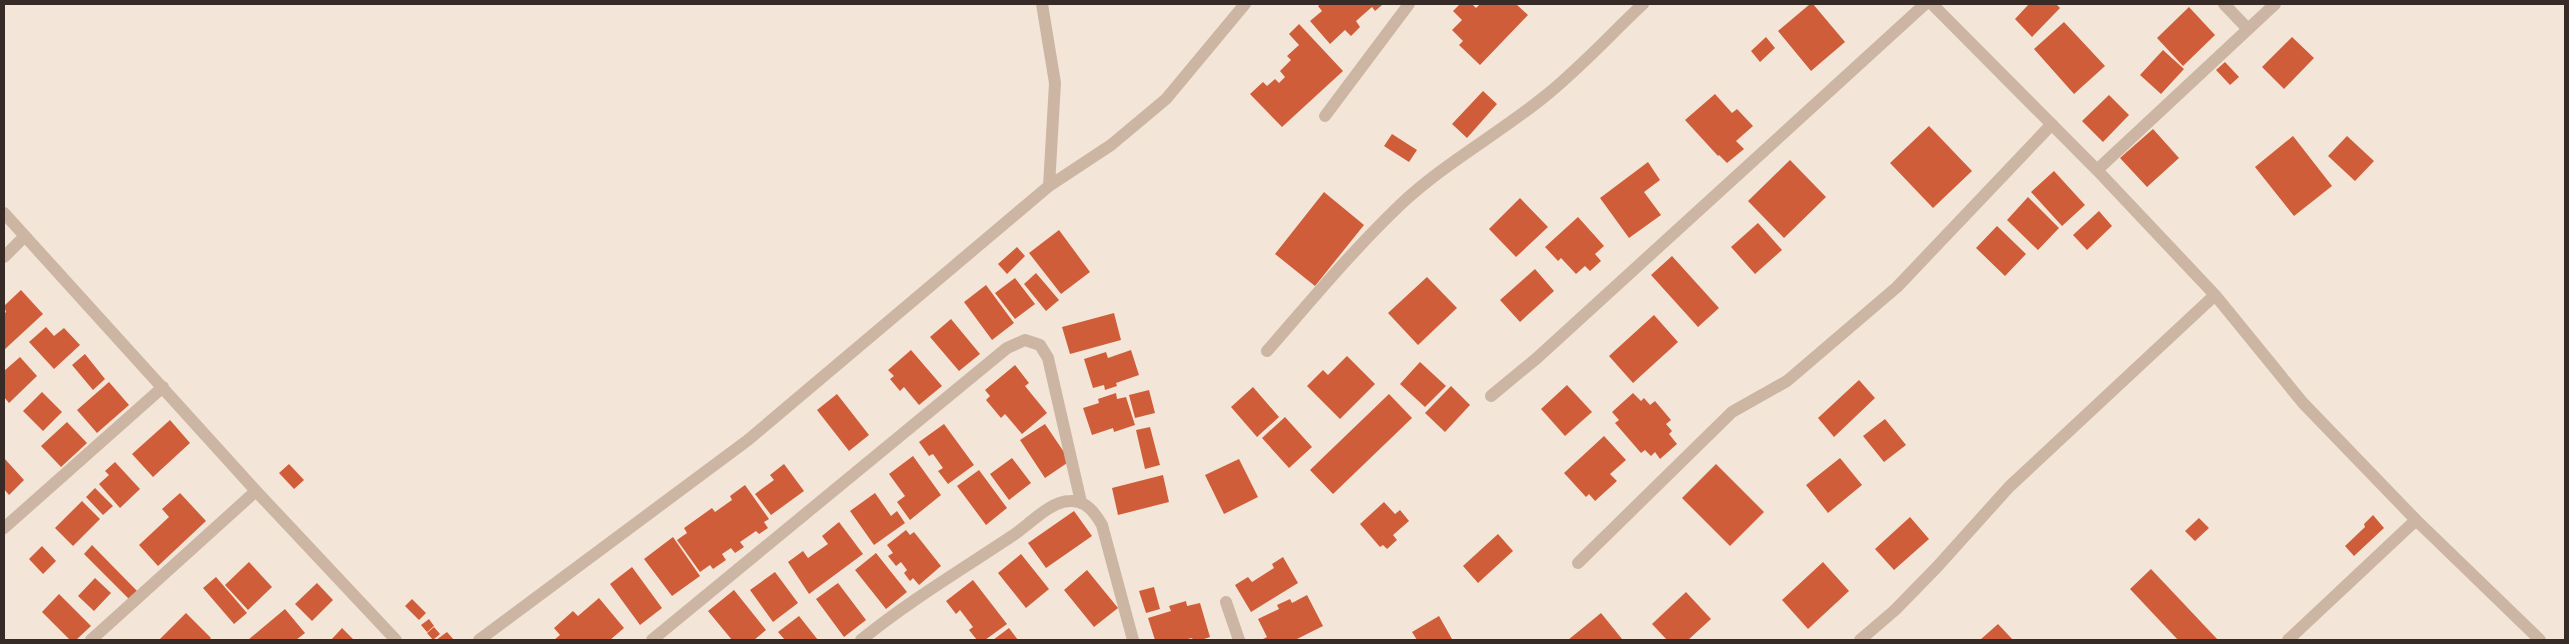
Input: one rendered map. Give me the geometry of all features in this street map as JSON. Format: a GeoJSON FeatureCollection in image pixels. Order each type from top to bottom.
{"type":"FeatureCollection","features":[{"type":"Feature","properties":{"kind":"street"},"geometry":{"type":"LineString","coordinates":[[1042,4],[1055,83],[1048,186]]}},
{"type":"Feature","properties":{"kind":"street"},"geometry":{"type":"LineString","coordinates":[[479,640],[748,440],[1048,186],[1111,145],[1166,99],[1245,4]]}},
{"type":"Feature","properties":{"kind":"street"},"geometry":{"type":"LineString","coordinates":[[1325,116],[1409,4]]}},
{"type":"Feature","properties":{"kind":"street"},"geometry":{"type":"LineString","coordinates":[[1267,351],[1369,236],[1400,205],[1459,156],[1500,130],[1545,96],[1643,4]]}},
{"type":"Feature","properties":{"kind":"street"},"geometry":{"type":"LineString","coordinates":[[1491,396],[1537,358],[1926,4]]}},
{"type":"Feature","properties":{"kind":"street"},"geometry":{"type":"LineString","coordinates":[[1932,4],[2097,170],[2215,295],[2303,403],[2416,520],[2540,640]]}},
{"type":"Feature","properties":{"kind":"street"},"geometry":{"type":"LineString","coordinates":[[2224,4],[2248,29]]}},
{"type":"Feature","properties":{"kind":"street"},"geometry":{"type":"LineString","coordinates":[[2097,170],[2275,4]]}},
{"type":"Feature","properties":{"kind":"street"},"geometry":{"type":"LineString","coordinates":[[1578,563],[1732,412],[1787,381],[1897,287],[2052,124]]}},
{"type":"Feature","properties":{"kind":"street"},"geometry":{"type":"LineString","coordinates":[[4,213],[256,491],[396,640]]}},
{"type":"Feature","properties":{"kind":"street"},"geometry":{"type":"LineString","coordinates":[[4,257],[25,236]]}},
{"type":"Feature","properties":{"kind":"street"},"geometry":{"type":"LineString","coordinates":[[1860,640],[1895,610],[1937,567],[2009,487],[2215,295]]}},
{"type":"Feature","properties":{"kind":"street"},"geometry":{"type":"LineString","coordinates":[[652,640],[1007,348],[1025,340],[1040,345],[1048,358],[1081,502]]}},
{"type":"Feature","properties":{"kind":"street"},"geometry":{"type":"LineString","coordinates":[[4,528],[163,387]]}},
{"type":"Feature","properties":{"kind":"street"},"geometry":{"type":"LineString","coordinates":[[91,640],[256,491]]}},
{"type":"Feature","properties":{"kind":"street"},"geometry":{"type":"LineString","coordinates":[[861,640],[898,610],[1056,504],[1070,500],[1081,502],[1094,511],[1102,525],[1133,640]]}},
{"type":"Feature","properties":{"kind":"street"},"geometry":{"type":"LineString","coordinates":[[2288,640],[2416,520]]}},
{"type":"Feature","properties":{"kind":"street"},"geometry":{"type":"LineString","coordinates":[[1226,602],[1239,640]]}},
{"type":"Feature","properties":{"kind":"building"},"geometry":{"type":"Polygon","coordinates":[[[1321,4],[1382,5],[1375,11],[1372,7],[1356,21],[1360,27],[1351,36],[1345,30],[1330,44],[1310,21],[1322,11],[1318,6],[1321,4]]]}},
{"type":"Feature","properties":{"kind":"building"},"geometry":{"type":"Polygon","coordinates":[[[1460,4],[1472,4],[1476,8],[1480,4],[1516,4],[1528,15],[1480,65],[1459,45],[1463,41],[1452,30],[1462,20],[1453,11],[1460,4]]]}},
{"type":"Feature","properties":{"kind":"building"},"geometry":{"type":"Polygon","coordinates":[[[1810,4],[1813,4],[1845,42],[1811,71],[1778,31],[1810,4]]]}},
{"type":"Feature","properties":{"kind":"building"},"geometry":{"type":"Polygon","coordinates":[[[2029,4],[2056,4],[2060,8],[2032,37],[2015,19],[2029,4]]]}},
{"type":"Feature","properties":{"kind":"building"},"geometry":{"type":"Polygon","coordinates":[[[2189,7],[2215,35],[2183,66],[2157,38],[2189,7]]]}},
{"type":"Feature","properties":{"kind":"building"},"geometry":{"type":"Polygon","coordinates":[[[2064,22],[2105,66],[2074,94],[2034,49],[2064,22]]]}},
{"type":"Feature","properties":{"kind":"building"},"geometry":{"type":"Polygon","coordinates":[[[1299,24],[1343,71],[1282,127],[1250,94],[1263,82],[1267,86],[1275,79],[1279,83],[1285,77],[1280,71],[1291,60],[1287,56],[1299,45],[1289,34],[1299,24]]]}},
{"type":"Feature","properties":{"kind":"building"},"geometry":{"type":"Polygon","coordinates":[[[1766,37],[1775,48],[1760,62],[1751,51],[1766,37]]]}},
{"type":"Feature","properties":{"kind":"building"},"geometry":{"type":"Polygon","coordinates":[[[2292,37],[2314,58],[2284,89],[2262,67],[2292,37]]]}},
{"type":"Feature","properties":{"kind":"building"},"geometry":{"type":"Polygon","coordinates":[[[2163,50],[2184,69],[2161,94],[2140,75],[2163,50]]]}},
{"type":"Feature","properties":{"kind":"building"},"geometry":{"type":"Polygon","coordinates":[[[2225,62],[2239,77],[2230,85],[2216,70],[2225,62]]]}},
{"type":"Feature","properties":{"kind":"building"},"geometry":{"type":"Polygon","coordinates":[[[1483,91],[1497,104],[1467,138],[1452,124],[1483,91]]]}},
{"type":"Feature","properties":{"kind":"building"},"geometry":{"type":"Polygon","coordinates":[[[1715,94],[1732,113],[1737,109],[1753,126],[1736,141],[1744,149],[1727,163],[1718,156],[1685,120],[1715,94]]]}},
{"type":"Feature","properties":{"kind":"building"},"geometry":{"type":"Polygon","coordinates":[[[2109,95],[2129,115],[2103,142],[2082,121],[2109,95]]]}},
{"type":"Feature","properties":{"kind":"building"},"geometry":{"type":"Polygon","coordinates":[[[1929,126],[1972,171],[1933,208],[1890,163],[1929,126]]]}},
{"type":"Feature","properties":{"kind":"building"},"geometry":{"type":"Polygon","coordinates":[[[2153,129],[2179,158],[2147,187],[2120,158],[2153,129]]]}},
{"type":"Feature","properties":{"kind":"building"},"geometry":{"type":"Polygon","coordinates":[[[1392,134],[1417,150],[1409,162],[1384,146],[1392,134]]]}},
{"type":"Feature","properties":{"kind":"building"},"geometry":{"type":"Polygon","coordinates":[[[2293,136],[2332,186],[2294,216],[2255,167],[2293,136]]]}},
{"type":"Feature","properties":{"kind":"building"},"geometry":{"type":"Polygon","coordinates":[[[2347,136],[2374,161],[2355,181],[2328,156],[2347,136]]]}},
{"type":"Feature","properties":{"kind":"building"},"geometry":{"type":"Polygon","coordinates":[[[1790,160],[1826,197],[1784,238],[1748,201],[1790,160]]]}},
{"type":"Feature","properties":{"kind":"building"},"geometry":{"type":"Polygon","coordinates":[[[1648,162],[1660,180],[1644,192],[1661,215],[1629,238],[1600,198],[1648,162]]]}},
{"type":"Feature","properties":{"kind":"building"},"geometry":{"type":"Polygon","coordinates":[[[2054,171],[2085,205],[2062,226],[2031,192],[2054,171]]]}},
{"type":"Feature","properties":{"kind":"building"},"geometry":{"type":"Polygon","coordinates":[[[1324,192],[1364,225],[1315,286],[1275,254],[1324,192]]]}},
{"type":"Feature","properties":{"kind":"building"},"geometry":{"type":"Polygon","coordinates":[[[2028,197],[2059,228],[2038,250],[2007,220],[2028,197]]]}},
{"type":"Feature","properties":{"kind":"building"},"geometry":{"type":"Polygon","coordinates":[[[1520,198],[1548,227],[1516,257],[1489,229],[1520,198]]]}},
{"type":"Feature","properties":{"kind":"building"},"geometry":{"type":"Polygon","coordinates":[[[2099,211],[2112,226],[2087,250],[2073,235],[2099,211]]]}},
{"type":"Feature","properties":{"kind":"building"},"geometry":{"type":"Polygon","coordinates":[[[1578,217],[1604,246],[1595,254],[1601,261],[1590,271],[1585,266],[1576,274],[1561,258],[1558,261],[1545,247],[1578,217]]]}},
{"type":"Feature","properties":{"kind":"building"},"geometry":{"type":"Polygon","coordinates":[[[1758,223],[1782,250],[1755,274],[1731,247],[1758,223]]]}},
{"type":"Feature","properties":{"kind":"building"},"geometry":{"type":"Polygon","coordinates":[[[1997,226],[2026,254],[2005,276],[1976,248],[1997,226]]]}},
{"type":"Feature","properties":{"kind":"building"},"geometry":{"type":"Polygon","coordinates":[[[1059,230],[1090,272],[1061,294],[1029,253],[1059,230]]]}},
{"type":"Feature","properties":{"kind":"building"},"geometry":{"type":"Polygon","coordinates":[[[1017,247],[1025,256],[1007,274],[998,264],[1017,247]]]}},
{"type":"Feature","properties":{"kind":"building"},"geometry":{"type":"Polygon","coordinates":[[[1672,256],[1719,308],[1698,327],[1651,275],[1672,256]]]}},
{"type":"Feature","properties":{"kind":"building"},"geometry":{"type":"Polygon","coordinates":[[[1535,269],[1554,291],[1520,322],[1500,300],[1535,269]]]}},
{"type":"Feature","properties":{"kind":"building"},"geometry":{"type":"Polygon","coordinates":[[[1036,273],[1059,300],[1046,311],[1024,284],[1036,273]]]}},
{"type":"Feature","properties":{"kind":"building"},"geometry":{"type":"Polygon","coordinates":[[[1427,277],[1457,308],[1418,345],[1388,313],[1427,277]]]}},
{"type":"Feature","properties":{"kind":"building"},"geometry":{"type":"Polygon","coordinates":[[[1015,278],[1035,304],[1015,319],[995,293],[1015,278]]]}},
{"type":"Feature","properties":{"kind":"building"},"geometry":{"type":"Polygon","coordinates":[[[986,285],[1014,323],[992,340],[964,302],[986,285]]]}},
{"type":"Feature","properties":{"kind":"building"},"geometry":{"type":"Polygon","coordinates":[[[21,290],[43,314],[4,350],[4,314],[6,312],[4,306],[21,290]]]}},
{"type":"Feature","properties":{"kind":"building"},"geometry":{"type":"Polygon","coordinates":[[[1114,313],[1121,340],[1070,354],[1062,327],[1114,313]]]}},
{"type":"Feature","properties":{"kind":"building"},"geometry":{"type":"Polygon","coordinates":[[[1654,315],[1678,342],[1633,383],[1609,356],[1654,315]]]}},
{"type":"Feature","properties":{"kind":"building"},"geometry":{"type":"Polygon","coordinates":[[[951,319],[980,354],[959,371],[930,337],[951,319]]]}},
{"type":"Feature","properties":{"kind":"building"},"geometry":{"type":"Polygon","coordinates":[[[46,327],[54,336],[64,328],[80,345],[54,369],[29,342],[46,327]]]}},
{"type":"Feature","properties":{"kind":"building"},"geometry":{"type":"Polygon","coordinates":[[[911,350],[942,386],[919,405],[904,387],[900,391],[890,379],[894,376],[888,370],[911,350]]]}},
{"type":"Feature","properties":{"kind":"building"},"geometry":{"type":"Polygon","coordinates":[[[1131,350],[1139,375],[1116,383],[1117,386],[1105,390],[1104,385],[1093,388],[1084,359],[1106,352],[1108,358],[1131,350]]]}},
{"type":"Feature","properties":{"kind":"building"},"geometry":{"type":"Polygon","coordinates":[[[85,354],[105,379],[93,390],[72,365],[85,354]]]}},
{"type":"Feature","properties":{"kind":"building"},"geometry":{"type":"Polygon","coordinates":[[[1347,356],[1375,384],[1340,419],[1307,386],[1323,370],[1328,375],[1347,356]]]}},
{"type":"Feature","properties":{"kind":"building"},"geometry":{"type":"Polygon","coordinates":[[[20,357],[37,376],[9,403],[4,397],[4,371],[20,357]]]}},
{"type":"Feature","properties":{"kind":"building"},"geometry":{"type":"Polygon","coordinates":[[[1420,362],[1446,386],[1425,407],[1400,384],[1420,362]]]}},
{"type":"Feature","properties":{"kind":"building"},"geometry":{"type":"Polygon","coordinates":[[[1015,365],[1029,383],[1025,386],[1047,413],[1022,434],[1005,414],[1001,418],[986,400],[990,396],[985,390],[1015,365]]]}},
{"type":"Feature","properties":{"kind":"building"},"geometry":{"type":"Polygon","coordinates":[[[1859,380],[1875,398],[1834,437],[1818,418],[1859,380]]]}},
{"type":"Feature","properties":{"kind":"building"},"geometry":{"type":"Polygon","coordinates":[[[109,382],[129,405],[97,433],[77,410],[109,382]]]}},
{"type":"Feature","properties":{"kind":"building"},"geometry":{"type":"Polygon","coordinates":[[[1567,385],[1592,412],[1565,436],[1541,409],[1567,385]]]}},
{"type":"Feature","properties":{"kind":"building"},"geometry":{"type":"Polygon","coordinates":[[[1451,386],[1470,405],[1445,432],[1425,413],[1451,386]]]}},
{"type":"Feature","properties":{"kind":"building"},"geometry":{"type":"Polygon","coordinates":[[[1253,387],[1279,417],[1257,437],[1231,407],[1253,387]]]}},
{"type":"Feature","properties":{"kind":"building"},"geometry":{"type":"Polygon","coordinates":[[[1149,390],[1155,413],[1135,418],[1129,395],[1149,390]]]}},
{"type":"Feature","properties":{"kind":"building"},"geometry":{"type":"Polygon","coordinates":[[[42,392],[62,412],[43,431],[23,411],[42,392]]]}},
{"type":"Feature","properties":{"kind":"building"},"geometry":{"type":"Polygon","coordinates":[[[1116,393],[1117,399],[1126,397],[1135,425],[1114,432],[1113,428],[1092,435],[1083,408],[1099,403],[1098,399],[1116,393]]]}},
{"type":"Feature","properties":{"kind":"building"},"geometry":{"type":"Polygon","coordinates":[[[1633,393],[1641,401],[1644,398],[1650,405],[1655,401],[1671,420],[1666,424],[1672,431],[1669,434],[1677,444],[1660,459],[1655,452],[1651,456],[1645,450],[1641,453],[1615,423],[1619,420],[1612,412],[1633,393]]]}},
{"type":"Feature","properties":{"kind":"building"},"geometry":{"type":"Polygon","coordinates":[[[837,394],[869,435],[849,451],[817,410],[837,394]]]}},
{"type":"Feature","properties":{"kind":"building"},"geometry":{"type":"Polygon","coordinates":[[[1389,394],[1412,418],[1333,494],[1310,470],[1389,394]]]}},
{"type":"Feature","properties":{"kind":"building"},"geometry":{"type":"Polygon","coordinates":[[[1285,417],[1312,447],[1289,468],[1262,438],[1285,417]]]}},
{"type":"Feature","properties":{"kind":"building"},"geometry":{"type":"Polygon","coordinates":[[[1885,419],[1906,445],[1884,462],[1863,436],[1885,419]]]}},
{"type":"Feature","properties":{"kind":"building"},"geometry":{"type":"Polygon","coordinates":[[[170,420],[190,443],[153,477],[132,454],[170,420]]]}},
{"type":"Feature","properties":{"kind":"building"},"geometry":{"type":"Polygon","coordinates":[[[67,422],[87,443],[61,467],[41,446],[67,422]]]}},
{"type":"Feature","properties":{"kind":"building"},"geometry":{"type":"Polygon","coordinates":[[[944,424],[974,465],[948,484],[938,471],[943,468],[933,454],[929,456],[919,442],[944,424]]]}},
{"type":"Feature","properties":{"kind":"building"},"geometry":{"type":"Polygon","coordinates":[[[1045,424],[1070,461],[1045,478],[1020,440],[1045,424]]]}},
{"type":"Feature","properties":{"kind":"building"},"geometry":{"type":"Polygon","coordinates":[[[1150,427],[1160,465],[1145,469],[1136,430],[1150,427]]]}},
{"type":"Feature","properties":{"kind":"building"},"geometry":{"type":"Polygon","coordinates":[[[1604,436],[1626,460],[1610,474],[1617,481],[1595,501],[1589,494],[1586,497],[1564,473],[1604,436]]]}},
{"type":"Feature","properties":{"kind":"building"},"geometry":{"type":"Polygon","coordinates":[[[913,456],[941,495],[910,520],[897,502],[905,496],[889,474],[913,456]]]}},
{"type":"Feature","properties":{"kind":"building"},"geometry":{"type":"Polygon","coordinates":[[[4,458],[24,480],[9,495],[4,489],[4,458]]]}},
{"type":"Feature","properties":{"kind":"building"},"geometry":{"type":"Polygon","coordinates":[[[1012,458],[1031,483],[1009,500],[990,474],[1012,458]]]}},
{"type":"Feature","properties":{"kind":"building"},"geometry":{"type":"Polygon","coordinates":[[[1840,458],[1862,485],[1828,513],[1806,485],[1840,458]]]}},
{"type":"Feature","properties":{"kind":"building"},"geometry":{"type":"Polygon","coordinates":[[[1239,459],[1258,497],[1224,514],[1205,475],[1239,459]]]}},
{"type":"Feature","properties":{"kind":"building"},"geometry":{"type":"Polygon","coordinates":[[[115,462],[140,489],[120,508],[99,484],[109,475],[105,471],[115,462]]]}},
{"type":"Feature","properties":{"kind":"building"},"geometry":{"type":"Polygon","coordinates":[[[289,464],[304,480],[294,489],[279,473],[289,464]]]}},
{"type":"Feature","properties":{"kind":"building"},"geometry":{"type":"Polygon","coordinates":[[[784,464],[804,491],[771,515],[755,494],[774,480],[770,475],[784,464]]]}},
{"type":"Feature","properties":{"kind":"building"},"geometry":{"type":"Polygon","coordinates":[[[1716,464],[1764,512],[1730,546],[1682,498],[1716,464]]]}},
{"type":"Feature","properties":{"kind":"building"},"geometry":{"type":"Polygon","coordinates":[[[979,470],[1007,508],[986,525],[957,486],[979,470]]]}},
{"type":"Feature","properties":{"kind":"building"},"geometry":{"type":"Polygon","coordinates":[[[1163,475],[1169,502],[1118,515],[1112,488],[1163,475]]]}},
{"type":"Feature","properties":{"kind":"building"},"geometry":{"type":"Polygon","coordinates":[[[745,485],[769,519],[764,522],[768,528],[759,534],[756,531],[740,542],[744,547],[735,553],[731,548],[722,554],[726,560],[713,569],[710,565],[700,572],[677,540],[687,533],[684,528],[712,508],[715,512],[732,500],[730,496],[745,485]]]}},
{"type":"Feature","properties":{"kind":"building"},"geometry":{"type":"Polygon","coordinates":[[[95,488],[113,506],[103,515],[86,497],[95,488]]]}},
{"type":"Feature","properties":{"kind":"building"},"geometry":{"type":"Polygon","coordinates":[[[180,493],[206,521],[158,566],[139,545],[169,517],[162,509],[180,493]]]}},
{"type":"Feature","properties":{"kind":"building"},"geometry":{"type":"Polygon","coordinates":[[[875,493],[891,516],[897,511],[905,523],[874,545],[850,511],[875,493]]]}},
{"type":"Feature","properties":{"kind":"building"},"geometry":{"type":"Polygon","coordinates":[[[82,501],[100,519],[73,546],[55,528],[82,501]]]}},
{"type":"Feature","properties":{"kind":"building"},"geometry":{"type":"Polygon","coordinates":[[[1384,502],[1395,514],[1400,510],[1409,521],[1393,535],[1397,540],[1387,549],[1383,545],[1380,547],[1360,524],[1384,502]]]}},
{"type":"Feature","properties":{"kind":"building"},"geometry":{"type":"Polygon","coordinates":[[[1074,511],[1092,536],[1046,568],[1028,543],[1074,511]]]}},
{"type":"Feature","properties":{"kind":"building"},"geometry":{"type":"Polygon","coordinates":[[[2373,515],[2384,528],[2354,556],[2345,546],[2365,527],[2364,524],[2373,515]]]}},
{"type":"Feature","properties":{"kind":"building"},"geometry":{"type":"Polygon","coordinates":[[[1910,517],[1929,539],[1894,570],[1875,549],[1910,517]]]}},
{"type":"Feature","properties":{"kind":"building"},"geometry":{"type":"Polygon","coordinates":[[[2199,518],[2209,528],[2195,541],[2185,531],[2199,518]]]}},
{"type":"Feature","properties":{"kind":"building"},"geometry":{"type":"Polygon","coordinates":[[[839,522],[863,554],[809,594],[788,562],[803,551],[808,558],[828,544],[822,536],[839,522]]]}},
{"type":"Feature","properties":{"kind":"building"},"geometry":{"type":"Polygon","coordinates":[[[906,530],[910,535],[914,532],[941,566],[919,585],[913,578],[910,581],[904,573],[907,570],[901,562],[896,566],[888,556],[893,553],[887,545],[906,530]]]}},
{"type":"Feature","properties":{"kind":"building"},"geometry":{"type":"Polygon","coordinates":[[[1498,534],[1513,551],[1478,583],[1463,566],[1498,534]]]}},
{"type":"Feature","properties":{"kind":"building"},"geometry":{"type":"Polygon","coordinates":[[[673,537],[700,576],[672,596],[644,559],[673,537]]]}},
{"type":"Feature","properties":{"kind":"building"},"geometry":{"type":"Polygon","coordinates":[[[92,545],[139,593],[131,601],[84,554],[92,545]]]}},
{"type":"Feature","properties":{"kind":"building"},"geometry":{"type":"Polygon","coordinates":[[[42,546],[56,561],[43,574],[29,559],[42,546]]]}},
{"type":"Feature","properties":{"kind":"building"},"geometry":{"type":"Polygon","coordinates":[[[876,553],[907,592],[886,609],[855,570],[876,553]]]}},
{"type":"Feature","properties":{"kind":"building"},"geometry":{"type":"Polygon","coordinates":[[[1021,554],[1049,589],[1026,608],[998,573],[1021,554]]]}},
{"type":"Feature","properties":{"kind":"building"},"geometry":{"type":"Polygon","coordinates":[[[1283,557],[1298,583],[1251,612],[1235,585],[1248,577],[1252,582],[1274,568],[1272,564],[1283,557]]]}},
{"type":"Feature","properties":{"kind":"building"},"geometry":{"type":"Polygon","coordinates":[[[249,562],[272,587],[248,610],[225,585],[249,562]]]}},
{"type":"Feature","properties":{"kind":"building"},"geometry":{"type":"Polygon","coordinates":[[[1823,562],[1849,591],[1808,629],[1782,600],[1823,562]]]}},
{"type":"Feature","properties":{"kind":"building"},"geometry":{"type":"Polygon","coordinates":[[[632,567],[662,608],[640,625],[610,584],[632,567]]]}},
{"type":"Feature","properties":{"kind":"building"},"geometry":{"type":"Polygon","coordinates":[[[2151,569],[2218,640],[2178,640],[2130,589],[2151,569]]]}},
{"type":"Feature","properties":{"kind":"building"},"geometry":{"type":"Polygon","coordinates":[[[1087,570],[1118,608],[1094,627],[1064,590],[1087,570]]]}},
{"type":"Feature","properties":{"kind":"building"},"geometry":{"type":"Polygon","coordinates":[[[775,572],[798,603],[773,622],[750,590],[775,572]]]}},
{"type":"Feature","properties":{"kind":"building"},"geometry":{"type":"Polygon","coordinates":[[[216,577],[247,613],[234,624],[203,588],[216,577]]]}},
{"type":"Feature","properties":{"kind":"building"},"geometry":{"type":"Polygon","coordinates":[[[95,578],[111,593],[94,611],[78,596],[95,578]]]}},
{"type":"Feature","properties":{"kind":"building"},"geometry":{"type":"Polygon","coordinates":[[[973,580],[1007,624],[985,640],[977,640],[969,630],[973,627],[960,610],[956,614],[946,601],[973,580]]]}},
{"type":"Feature","properties":{"kind":"building"},"geometry":{"type":"Polygon","coordinates":[[[317,583],[333,600],[312,621],[295,604],[317,583]]]}},
{"type":"Feature","properties":{"kind":"building"},"geometry":{"type":"Polygon","coordinates":[[[838,583],[866,620],[844,637],[816,599],[838,583]]]}},
{"type":"Feature","properties":{"kind":"building"},"geometry":{"type":"Polygon","coordinates":[[[1154,587],[1160,609],[1146,613],[1139,591],[1154,587]]]}},
{"type":"Feature","properties":{"kind":"building"},"geometry":{"type":"Polygon","coordinates":[[[734,590],[766,630],[754,640],[732,640],[708,611],[734,590]]]}},
{"type":"Feature","properties":{"kind":"building"},"geometry":{"type":"Polygon","coordinates":[[[1686,592],[1711,619],[1688,640],[1667,640],[1652,624],[1686,592]]]}},
{"type":"Feature","properties":{"kind":"building"},"geometry":{"type":"Polygon","coordinates":[[[59,594],[91,626],[76,640],[70,640],[42,612],[59,594]]]}},
{"type":"Feature","properties":{"kind":"building"},"geometry":{"type":"Polygon","coordinates":[[[1307,595],[1323,626],[1295,640],[1261,640],[1267,637],[1258,619],[1279,609],[1277,605],[1290,599],[1292,603],[1307,595]]]}},
{"type":"Feature","properties":{"kind":"building"},"geometry":{"type":"Polygon","coordinates":[[[599,598],[624,628],[610,640],[554,640],[560,635],[554,628],[573,611],[578,616],[599,598]]]}},
{"type":"Feature","properties":{"kind":"building"},"geometry":{"type":"Polygon","coordinates":[[[412,599],[426,613],[419,620],[405,606],[412,599]]]}},
{"type":"Feature","properties":{"kind":"building"},"geometry":{"type":"Polygon","coordinates":[[[1186,601],[1187,606],[1200,603],[1210,637],[1201,640],[1193,640],[1192,638],[1183,640],[1155,640],[1148,618],[1171,611],[1169,606],[1186,601]]]}},
{"type":"Feature","properties":{"kind":"building"},"geometry":{"type":"Polygon","coordinates":[[[285,609],[305,633],[296,640],[248,640],[285,609]]]}},
{"type":"Feature","properties":{"kind":"building"},"geometry":{"type":"Polygon","coordinates":[[[186,613],[211,638],[209,640],[159,640],[186,613]]]}},
{"type":"Feature","properties":{"kind":"building"},"geometry":{"type":"Polygon","coordinates":[[[1601,613],[1622,639],[1568,640],[1601,613]]]}},
{"type":"Feature","properties":{"kind":"building"},"geometry":{"type":"Polygon","coordinates":[[[799,616],[818,640],[785,640],[778,632],[799,616]]]}},
{"type":"Feature","properties":{"kind":"building"},"geometry":{"type":"Polygon","coordinates":[[[1439,616],[1452,639],[1417,640],[1412,632],[1439,616]]]}},
{"type":"Feature","properties":{"kind":"building"},"geometry":{"type":"Polygon","coordinates":[[[429,619],[434,626],[427,632],[421,625],[429,619]]]}},
{"type":"Feature","properties":{"kind":"building"},"geometry":{"type":"Polygon","coordinates":[[[1998,624],[2013,640],[1980,640],[1998,624]]]}},
{"type":"Feature","properties":{"kind":"building"},"geometry":{"type":"Polygon","coordinates":[[[434,627],[440,634],[433,640],[427,633],[434,627]]]}},
{"type":"Feature","properties":{"kind":"building"},"geometry":{"type":"Polygon","coordinates":[[[342,628],[354,640],[331,640],[342,628]]]}},
{"type":"Feature","properties":{"kind":"building"},"geometry":{"type":"Polygon","coordinates":[[[1009,628],[1018,640],[993,640],[1009,628]]]}},
{"type":"Feature","properties":{"kind":"building"},"geometry":{"type":"Polygon","coordinates":[[[447,632],[454,640],[436,640],[447,632]]]}}]}
